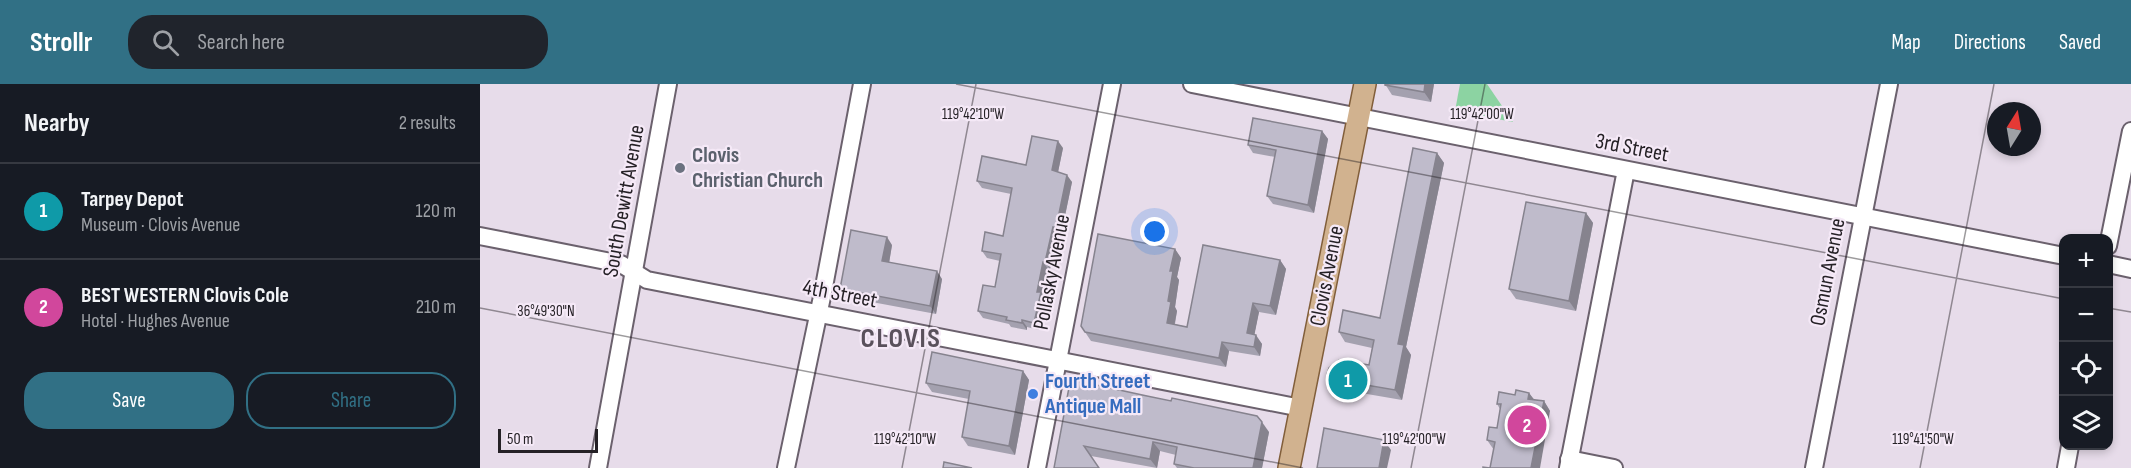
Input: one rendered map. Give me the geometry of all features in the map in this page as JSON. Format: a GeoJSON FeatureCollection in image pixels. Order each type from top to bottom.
{"type":"FeatureCollection","features":[{"type":"Feature","properties":{"kind":"main road","name":"Clovis Avenue"},"geometry":{"type":"LineString","coordinates":[[1289,468],[1365,84]]}},
{"type":"Feature","properties":{"kind":"street","name":"South Dewitt Avenue"},"geometry":{"type":"LineString","coordinates":[[598,468],[668,84]]}},
{"type":"Feature","properties":{"kind":"street"},"geometry":{"type":"LineString","coordinates":[[786,468],[819,313],[862,84]]}},
{"type":"Feature","properties":{"kind":"street","name":"Pollasky Avenue"},"geometry":{"type":"LineString","coordinates":[[1037,468],[1112,84]]}},
{"type":"Feature","properties":{"kind":"street","name":"3rd Street"},"geometry":{"type":"LineString","coordinates":[[1192,84],[2059,255]]}},
{"type":"Feature","properties":{"kind":"street","name":"Osmun Avenue"},"geometry":{"type":"LineString","coordinates":[[1814,468],[1889,84]]}},
{"type":"Feature","properties":{"kind":"street"},"geometry":{"type":"LineString","coordinates":[[2111,234],[2131,131]]}},
{"type":"Feature","properties":{"kind":"street"},"geometry":{"type":"LineString","coordinates":[[1614,468],[1568,464],[1626,170]]}},
{"type":"Feature","properties":{"kind":"street","name":"4th Street"},"geometry":{"type":"LineString","coordinates":[[480,236],[621,264],[647,279],[1301,408]]}},
{"type":"Feature","properties":{"kind":"street"},"geometry":{"type":"LineString","coordinates":[[2113,265],[2131,269]]}},
{"type":"Feature","properties":{"kind":"street"},"geometry":{"type":"LineString","coordinates":[[2066,468],[2069,450]]}},
{"type":"Feature","properties":{"kind":"green space"},"geometry":{"type":"Polygon","coordinates":[[[1460,84],[1487,84],[1513,122],[1455,111],[1460,84]]]}},
{"type":"Feature","properties":{"kind":"building"},"geometry":{"type":"Polygon","coordinates":[[[1385,84],[1425,84],[1424,92],[1385,84]]]}},
{"type":"Feature","properties":{"kind":"building"},"geometry":{"type":"Polygon","coordinates":[[[1253,118],[1322,131],[1308,205],[1267,196],[1276,150],[1248,145],[1253,118]]]}},
{"type":"Feature","properties":{"kind":"building"},"geometry":{"type":"Polygon","coordinates":[[[1032,136],[1058,141],[1052,170],[1067,175],[1056,228],[1053,227],[1045,262],[1043,262],[1037,292],[1041,292],[1034,323],[1022,320],[1022,323],[1006,320],[1007,317],[978,311],[983,285],[995,287],[1001,254],[982,251],[985,232],[1003,236],[1012,188],[977,181],[982,156],[1026,165],[1032,136]]]}},
{"type":"Feature","properties":{"kind":"building"},"geometry":{"type":"Polygon","coordinates":[[[1413,148],[1437,153],[1398,344],[1404,345],[1395,390],[1331,379],[1327,374],[1329,368],[1339,360],[1369,365],[1374,340],[1339,332],[1343,310],[1380,318],[1413,148]]]}},
{"type":"Feature","properties":{"kind":"building"},"geometry":{"type":"Polygon","coordinates":[[[1526,202],[1586,213],[1569,301],[1509,289],[1526,202]]]}},
{"type":"Feature","properties":{"kind":"building"},"geometry":{"type":"Polygon","coordinates":[[[851,230],[887,237],[882,261],[937,271],[930,306],[840,289],[851,230]]]}},
{"type":"Feature","properties":{"kind":"building"},"geometry":{"type":"Polygon","coordinates":[[[1098,234],[1175,249],[1170,271],[1173,271],[1167,323],[1187,327],[1203,245],[1280,260],[1270,306],[1253,303],[1247,333],[1256,335],[1254,347],[1222,342],[1219,358],[1085,332],[1081,326],[1098,234]]]}},
{"type":"Feature","properties":{"kind":"building"},"geometry":{"type":"Polygon","coordinates":[[[932,352],[1023,371],[1009,446],[962,437],[970,391],[926,383],[932,352]]]}},
{"type":"Feature","properties":{"kind":"building"},"geometry":{"type":"Polygon","coordinates":[[[1073,380],[1257,416],[1262,422],[1253,468],[1194,468],[1174,464],[1177,447],[1153,442],[1150,459],[1084,446],[1099,468],[1054,468],[1070,382],[1073,380]]]}},
{"type":"Feature","properties":{"kind":"building"},"geometry":{"type":"Polygon","coordinates":[[[1516,390],[1529,393],[1528,399],[1544,401],[1531,468],[1490,468],[1495,442],[1487,440],[1489,427],[1497,428],[1501,404],[1497,404],[1499,392],[1515,395],[1516,390]]]}},
{"type":"Feature","properties":{"kind":"building"},"geometry":{"type":"Polygon","coordinates":[[[1324,428],[1384,440],[1379,468],[1317,468],[1324,428]]]}},
{"type":"Feature","properties":{"kind":"building"},"geometry":{"type":"Polygon","coordinates":[[[944,462],[972,468],[943,468],[944,462]]]}},
{"type":"Feature","properties":{"kind":"place","name":"Clovis Christian Church"},"geometry":{"type":"Point","coordinates":[680,168]}},
{"type":"Feature","properties":{"kind":"place","name":"Tarpey Depot"},"geometry":{"type":"Point","coordinates":[1348,380]}},
{"type":"Feature","properties":{"kind":"place","name":"Fourth Street Antique Mall"},"geometry":{"type":"Point","coordinates":[1033,394]}},
{"type":"Feature","properties":{"kind":"place","name":"BEST WESTERN Clovis Cole"},"geometry":{"type":"Point","coordinates":[1527,425]}},
{"type":"Feature","properties":{"kind":"district","name":"CLOVIS"},"geometry":{"type":"Point","coordinates":[901,338]}}]}
